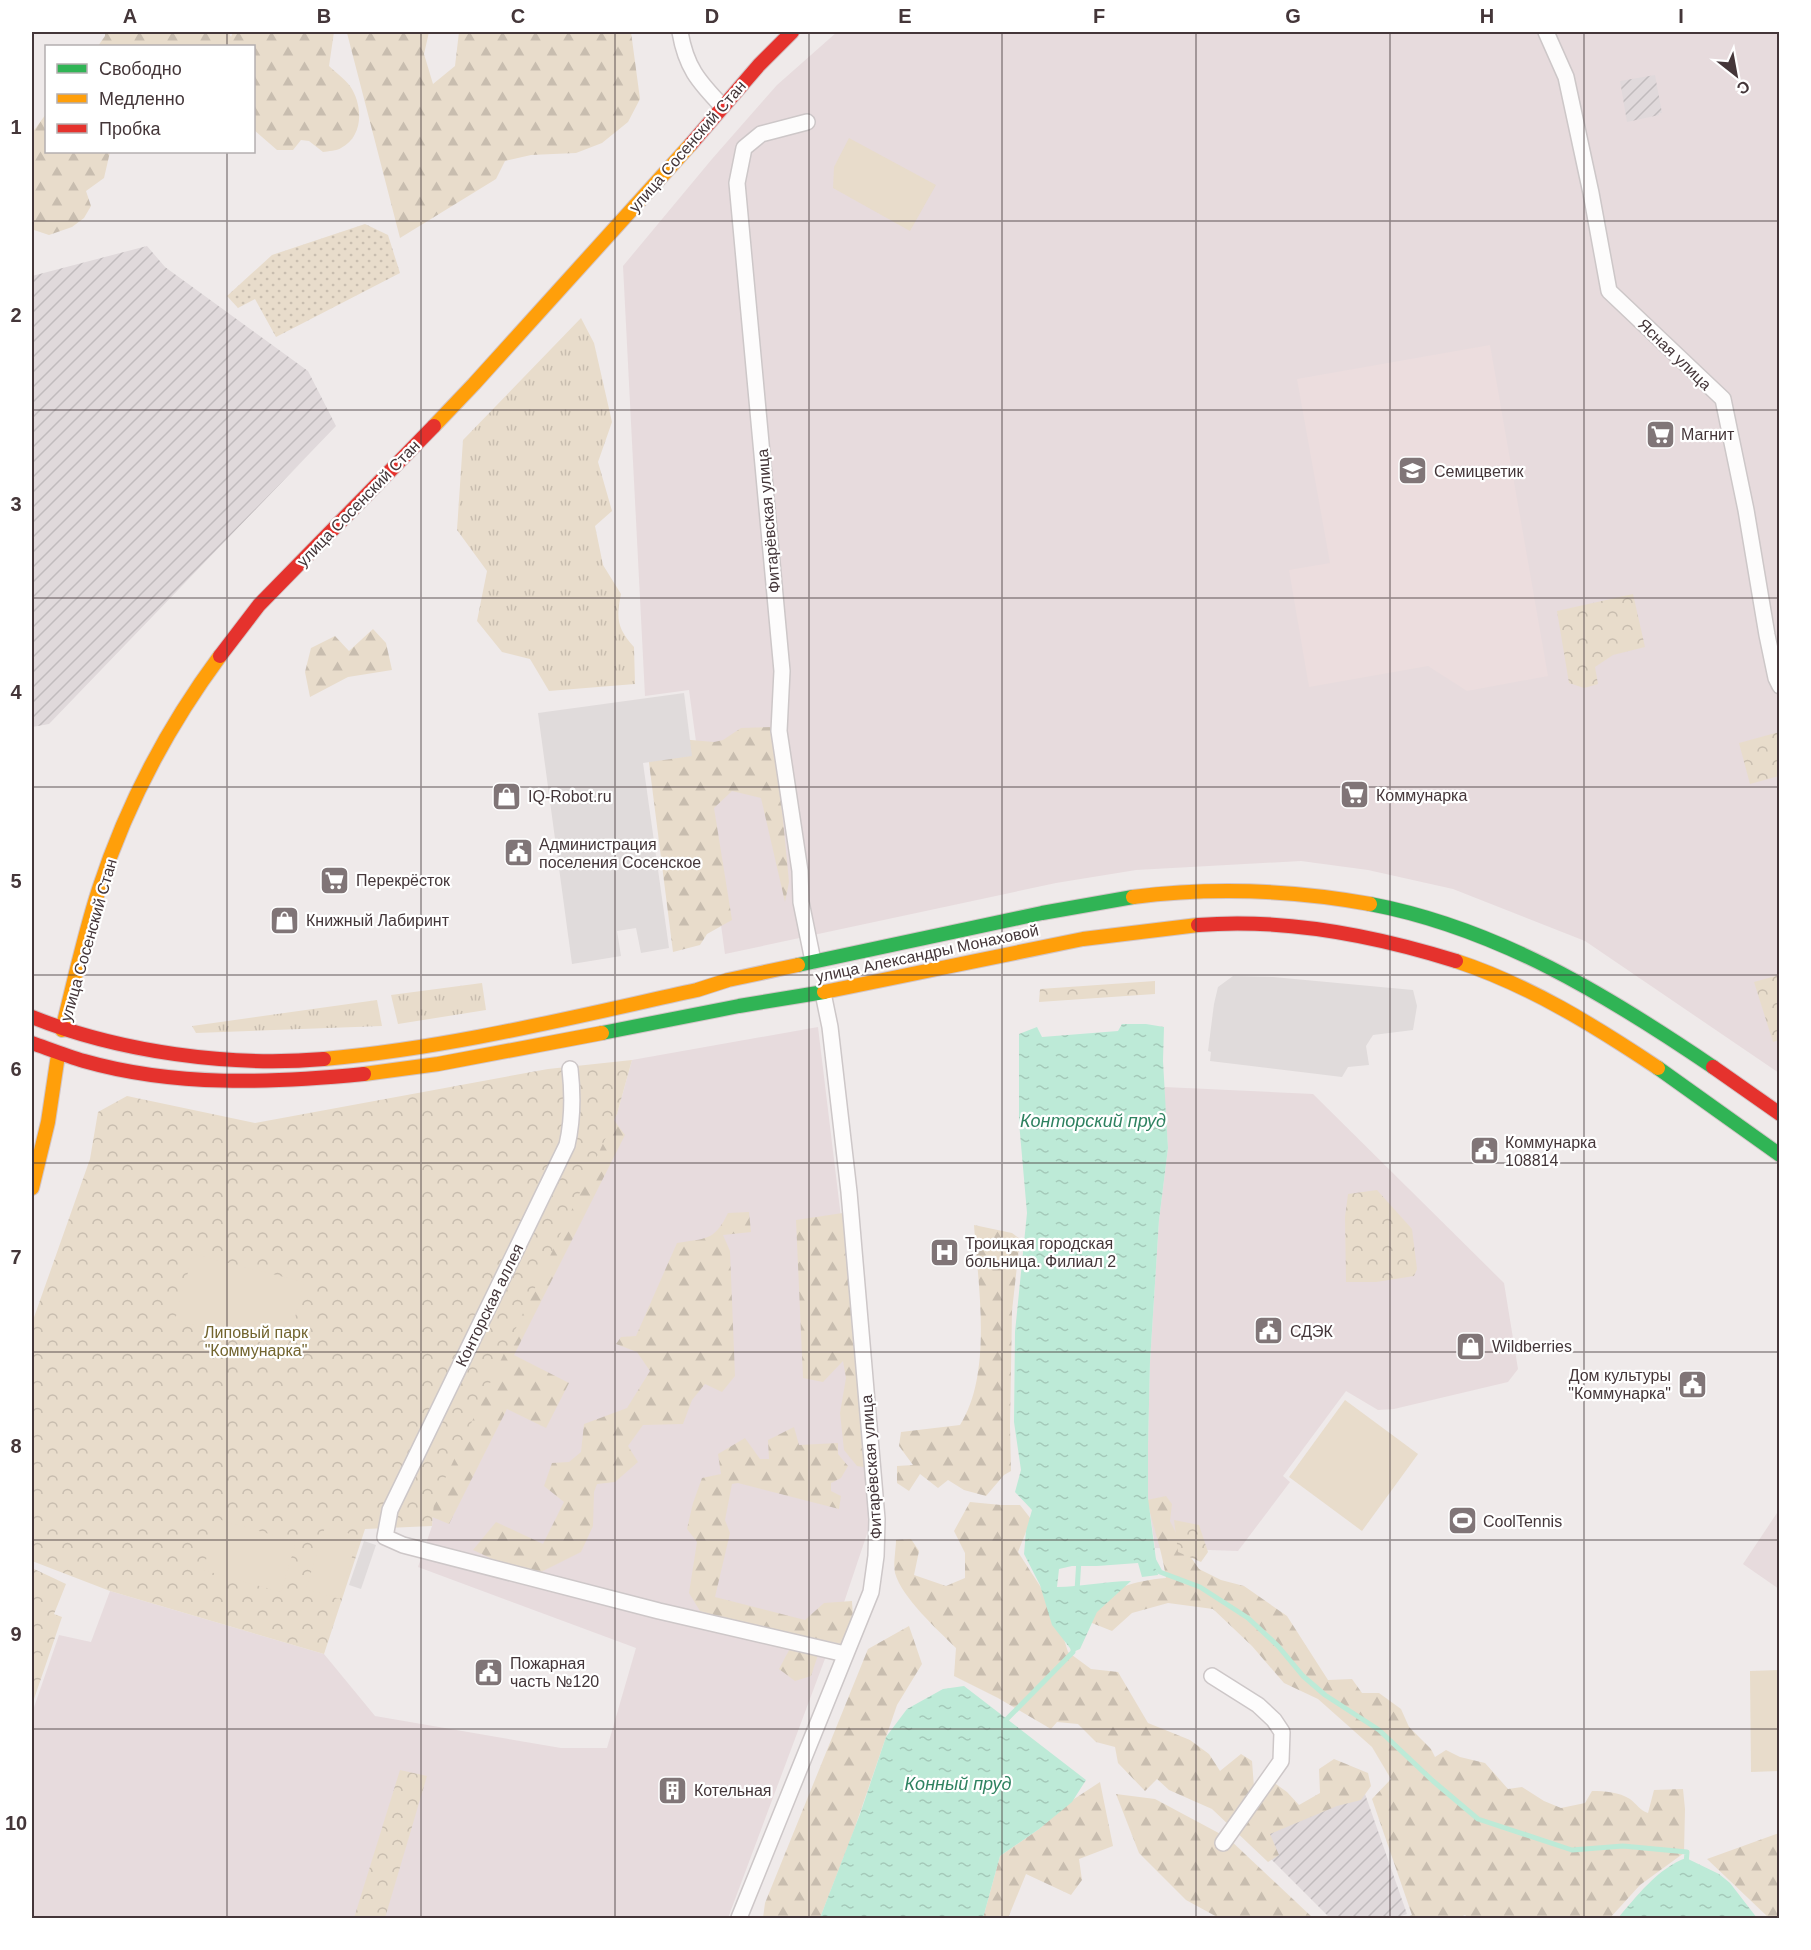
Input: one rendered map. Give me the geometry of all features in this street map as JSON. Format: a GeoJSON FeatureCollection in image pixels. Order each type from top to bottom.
{"type":"FeatureCollection","features":[{"type":"Feature","properties":{"kind":"main road","name":"улица Сосенский Стан"},"geometry":{"type":"LineString","coordinates":[[62,1030],[99,890],[128,814],[153,759],[189,698],[259,605],[474,384],[690,145],[722,106],[792,32]]}},
{"type":"Feature","properties":{"kind":"main road","name":"улица Александры Монаховой"},"geometry":{"type":"LineString","coordinates":[[32,1017],[62,1030],[152,1050],[217,1057],[306,1060],[383,1052],[464,1040],[697,990],[728,980],[1039,914],[1104,902],[1161,895],[1241,891],[1334,898],[1424,917],[1501,944],[1553,967],[1633,1013],[1779,1114]]}},
{"type":"Feature","properties":{"kind":"main road","name":"улица Александры Монаховой"},"geometry":{"type":"LineString","coordinates":[[32,1043],[58,1054],[147,1074],[214,1080],[306,1080],[467,1059],[732,1007],[823,993],[1043,946],[1174,926],[1241,924],[1330,930],[1374,938],[1418,949],[1481,970],[1541,997],[1610,1036],[1779,1155]]}},
{"type":"Feature","properties":{"kind":"main road"},"geometry":{"type":"LineString","coordinates":[[32,1188],[54,1096],[58,1054]]}},
{"type":"Feature","properties":{"kind":"street"},"geometry":{"type":"LineString","coordinates":[[680,32],[682,48],[697,80],[722,106]]}},
{"type":"Feature","properties":{"kind":"street","name":"Ясная улица"},"geometry":{"type":"LineString","coordinates":[[1546,32],[1566,77],[1609,291],[1723,399],[1746,510],[1767,635],[1779,686]]}},
{"type":"Feature","properties":{"kind":"street","name":"Фитарёвская улица"},"geometry":{"type":"LineString","coordinates":[[807,122],[761,134],[744,148],[736,183],[782,671],[779,731],[800,871],[801,902],[813,962]]}},
{"type":"Feature","properties":{"kind":"street","name":"Фитарёвская улица"},"geometry":{"type":"LineString","coordinates":[[739,1918],[871,1592],[876,1556],[877,1519],[849,1192],[830,1027],[823,993]]}},
{"type":"Feature","properties":{"kind":"street","name":"улица Сосенский Стан"},"geometry":{"type":"LineString","coordinates":[[58,1054],[62,1030]]}},
{"type":"Feature","properties":{"kind":"street","name":"Конторская аллея"},"geometry":{"type":"LineString","coordinates":[[570,1069],[572,1124],[567,1145],[390,1510],[385,1537],[403,1545],[648,1608],[845,1654]]}},
{"type":"Feature","properties":{"kind":"street"},"geometry":{"type":"LineString","coordinates":[[1212,1676],[1258,1705],[1275,1720],[1282,1732],[1281,1761],[1223,1843]]}},
{"type":"Feature","properties":{"kind":"shaded area"},"geometry":{"type":"Polygon","coordinates":[[[837,32],[1779,32],[1779,1073],[1585,941],[1453,889],[1368,870],[1301,861],[1136,870],[1056,883],[725,954],[689,690],[645,696],[623,266],[777,85],[837,32]]]}},
{"type":"Feature","properties":{"kind":"shaded area"},"geometry":{"type":"Polygon","coordinates":[[[1655,75],[1662,113],[1627,122],[1620,81],[1655,75]]]}},
{"type":"Feature","properties":{"kind":"shaded area"},"geometry":{"type":"Polygon","coordinates":[[[147,246],[165,267],[308,371],[336,426],[49,724],[32,727],[32,276],[147,246]]]}},
{"type":"Feature","properties":{"kind":"shaded area","name":"Семицветик"},"geometry":{"type":"Polygon","coordinates":[[[1490,345],[1548,676],[1467,691],[1428,666],[1309,687],[1289,570],[1330,563],[1297,379],[1490,345]]]}},
{"type":"Feature","properties":{"kind":"shaded area"},"geometry":{"type":"Polygon","coordinates":[[[684,693],[692,756],[643,763],[669,948],[641,953],[636,928],[617,931],[621,956],[572,964],[538,713],[684,693]]]}},
{"type":"Feature","properties":{"kind":"shaded area"},"geometry":{"type":"Polygon","coordinates":[[[1233,976],[1273,977],[1413,990],[1417,1006],[1413,1030],[1373,1035],[1366,1046],[1369,1065],[1348,1067],[1342,1077],[1210,1061],[1211,1052],[1208,1051],[1218,987],[1233,976]]]}},
{"type":"Feature","properties":{"kind":"shaded area"},"geometry":{"type":"Polygon","coordinates":[[[818,1027],[876,1507],[826,1656],[728,1918],[32,1918],[32,1713],[59,1635],[91,1642],[110,1591],[324,1654],[375,1716],[561,1748],[607,1748],[636,1648],[418,1567],[432,1526],[434,1503],[617,1114],[632,1060],[818,1027]]]}},
{"type":"Feature","properties":{"kind":"shaded area"},"geometry":{"type":"Polygon","coordinates":[[[1164,1087],[1313,1094],[1504,1283],[1518,1369],[1508,1382],[1394,1409],[1378,1410],[1346,1391],[1283,1476],[1290,1482],[1238,1551],[1155,1548],[1148,1498],[1148,1446],[1150,1362],[1159,1220],[1168,1148],[1164,1087]]]}},
{"type":"Feature","properties":{"kind":"shaded area"},"geometry":{"type":"Polygon","coordinates":[[[1779,1510],[1779,1589],[1743,1564],[1779,1510]]]}},
{"type":"Feature","properties":{"kind":"shaded area"},"geometry":{"type":"Polygon","coordinates":[[[364,1541],[376,1545],[361,1589],[349,1585],[364,1541]]]}},
{"type":"Feature","properties":{"kind":"shaded area"},"geometry":{"type":"Polygon","coordinates":[[[1364,1791],[1407,1914],[1395,1918],[1330,1918],[1252,1840],[1364,1791]]]}},
{"type":"Feature","properties":{"kind":"green space"},"geometry":{"type":"Polygon","coordinates":[[[105,32],[228,32],[231,37],[233,32],[334,32],[329,66],[348,83],[357,102],[359,120],[354,136],[349,143],[337,150],[323,152],[309,141],[301,140],[293,150],[277,150],[255,131],[255,45],[99,45],[105,32]]]}},
{"type":"Feature","properties":{"kind":"green space"},"geometry":{"type":"Polygon","coordinates":[[[429,32],[424,54],[433,84],[455,66],[459,32],[631,32],[640,99],[628,122],[602,143],[576,153],[531,155],[505,161],[496,179],[400,238],[347,33],[429,32]]]}},
{"type":"Feature","properties":{"kind":"green space"},"geometry":{"type":"Polygon","coordinates":[[[45,115],[45,153],[110,153],[104,178],[86,191],[91,206],[84,218],[72,227],[49,235],[34,230],[32,225],[32,133],[45,115]]]}},
{"type":"Feature","properties":{"kind":"green space"},"geometry":{"type":"Polygon","coordinates":[[[849,138],[936,185],[910,231],[833,188],[834,167],[849,138]]]}},
{"type":"Feature","properties":{"kind":"green space"},"geometry":{"type":"Polygon","coordinates":[[[365,224],[388,235],[400,273],[276,337],[255,299],[238,308],[227,296],[272,255],[365,224]]]}},
{"type":"Feature","properties":{"kind":"green space"},"geometry":{"type":"Polygon","coordinates":[[[581,318],[594,343],[612,422],[598,462],[612,511],[595,526],[603,565],[621,594],[618,616],[624,634],[634,647],[635,684],[549,691],[530,659],[502,652],[477,621],[487,571],[457,530],[463,440],[581,318]]]}},
{"type":"Feature","properties":{"kind":"green space"},"geometry":{"type":"Polygon","coordinates":[[[1633,594],[1645,647],[1613,655],[1595,667],[1598,684],[1584,688],[1569,683],[1557,611],[1633,594]]]}},
{"type":"Feature","properties":{"kind":"green space"},"geometry":{"type":"Polygon","coordinates":[[[373,629],[386,643],[392,670],[348,677],[310,697],[305,672],[311,648],[335,636],[349,651],[373,629]]]}},
{"type":"Feature","properties":{"kind":"green space"},"geometry":{"type":"Polygon","coordinates":[[[774,727],[789,882],[785,902],[761,798],[732,791],[714,808],[732,920],[707,934],[700,945],[673,952],[648,755],[680,739],[714,742],[723,740],[741,728],[774,727]]]}},
{"type":"Feature","properties":{"kind":"green space"},"geometry":{"type":"Polygon","coordinates":[[[1779,732],[1779,776],[1750,784],[1739,743],[1779,732]]]}},
{"type":"Feature","properties":{"kind":"green space"},"geometry":{"type":"Polygon","coordinates":[[[1779,975],[1779,1040],[1773,1042],[1754,982],[1779,975]]]}},
{"type":"Feature","properties":{"kind":"green space"},"geometry":{"type":"Polygon","coordinates":[[[1155,981],[1155,994],[1039,1002],[1040,989],[1155,981]]]}},
{"type":"Feature","properties":{"kind":"green space"},"geometry":{"type":"Polygon","coordinates":[[[482,983],[486,1010],[398,1024],[391,995],[482,983]]]}},
{"type":"Feature","properties":{"kind":"green space"},"geometry":{"type":"Polygon","coordinates":[[[377,1000],[382,1026],[196,1033],[192,1026],[377,1000]]]}},
{"type":"Feature","properties":{"kind":"green space","name":"Липовый парк \"Коммунарка\""},"geometry":{"type":"Polygon","coordinates":[[[632,1060],[617,1114],[434,1502],[432,1526],[365,1529],[324,1654],[110,1591],[32,1561],[32,1323],[90,1159],[98,1112],[127,1096],[255,1123],[548,1069],[632,1060]]]}},
{"type":"Feature","properties":{"kind":"green space"},"geometry":{"type":"Polygon","coordinates":[[[581,1076],[625,1135],[514,1355],[569,1383],[546,1428],[507,1409],[449,1524],[413,1509],[581,1076]]]}},
{"type":"Feature","properties":{"kind":"green space"},"geometry":{"type":"Polygon","coordinates":[[[1377,1190],[1412,1229],[1417,1269],[1414,1276],[1376,1282],[1346,1282],[1345,1217],[1348,1194],[1377,1190]]]}},
{"type":"Feature","properties":{"kind":"green space"},"geometry":{"type":"Polygon","coordinates":[[[856,1211],[879,1470],[857,1466],[844,1450],[840,1413],[846,1378],[843,1361],[823,1382],[803,1378],[796,1220],[856,1211]]]}},
{"type":"Feature","properties":{"kind":"green space"},"geometry":{"type":"Polygon","coordinates":[[[749,1212],[751,1232],[723,1235],[730,1251],[735,1376],[722,1392],[705,1384],[692,1400],[683,1424],[643,1425],[628,1446],[638,1462],[615,1482],[597,1484],[594,1492],[593,1526],[581,1552],[531,1577],[473,1550],[496,1522],[543,1544],[564,1502],[544,1486],[552,1463],[569,1462],[581,1452],[584,1424],[627,1408],[650,1371],[637,1352],[616,1344],[621,1337],[636,1336],[677,1243],[708,1237],[718,1229],[728,1213],[749,1212]]]}},
{"type":"Feature","properties":{"kind":"green space"},"geometry":{"type":"Polygon","coordinates":[[[974,1225],[1012,1233],[1020,1239],[1012,1311],[1011,1471],[1004,1475],[986,1496],[964,1490],[948,1480],[938,1488],[920,1474],[909,1491],[897,1483],[897,1466],[913,1465],[899,1446],[901,1432],[960,1425],[970,1404],[977,1380],[981,1328],[974,1225]]]}},
{"type":"Feature","properties":{"kind":"green space"},"geometry":{"type":"Polygon","coordinates":[[[193,1254],[304,1282],[287,1349],[175,1320],[193,1254]]]}},
{"type":"Feature","properties":{"kind":"green space"},"geometry":{"type":"Polygon","coordinates":[[[1345,1400],[1418,1454],[1362,1531],[1289,1477],[1345,1400]]]}},
{"type":"Feature","properties":{"kind":"green space"},"geometry":{"type":"Polygon","coordinates":[[[794,1427],[799,1445],[838,1443],[838,1454],[848,1466],[841,1478],[831,1483],[831,1491],[841,1496],[839,1509],[738,1483],[732,1484],[725,1520],[730,1533],[715,1597],[805,1620],[824,1603],[852,1601],[853,1618],[845,1645],[823,1640],[811,1676],[795,1681],[779,1669],[795,1639],[700,1611],[689,1593],[697,1542],[687,1529],[702,1478],[721,1474],[718,1454],[745,1438],[760,1459],[769,1459],[768,1440],[794,1427]]]}},
{"type":"Feature","properties":{"kind":"green space"},"geometry":{"type":"Polygon","coordinates":[[[1166,1496],[1172,1504],[1170,1521],[1181,1543],[1199,1569],[1221,1580],[1244,1586],[1287,1616],[1328,1680],[1352,1679],[1362,1693],[1379,1693],[1401,1709],[1409,1727],[1431,1749],[1435,1757],[1446,1750],[1460,1757],[1485,1763],[1508,1789],[1522,1787],[1544,1801],[1561,1808],[1585,1803],[1592,1791],[1602,1791],[1626,1797],[1648,1813],[1654,1790],[1683,1789],[1684,1853],[1640,1885],[1610,1918],[1469,1918],[1465,1915],[1458,1918],[1404,1918],[1412,1915],[1372,1799],[1391,1779],[1372,1747],[1318,1699],[1284,1683],[1252,1646],[1213,1609],[1168,1603],[1132,1613],[1112,1631],[1092,1623],[1085,1607],[1095,1600],[1133,1583],[1166,1578],[1147,1500],[1166,1496]]]}},
{"type":"Feature","properties":{"kind":"green space"},"geometry":{"type":"Polygon","coordinates":[[[970,1502],[1020,1505],[1031,1519],[1018,1552],[1040,1586],[1059,1623],[1068,1652],[1091,1669],[1118,1672],[1148,1723],[1190,1740],[1209,1754],[1220,1771],[1241,1754],[1252,1761],[1254,1787],[1273,1782],[1299,1805],[1320,1793],[1319,1769],[1334,1759],[1368,1773],[1371,1786],[1361,1800],[1337,1806],[1270,1834],[1279,1855],[1268,1862],[1212,1809],[1169,1790],[1157,1779],[1145,1791],[1118,1763],[1115,1747],[1096,1742],[1078,1724],[1057,1722],[1051,1729],[954,1676],[956,1648],[921,1613],[905,1593],[895,1573],[894,1561],[896,1540],[911,1539],[919,1551],[914,1575],[946,1586],[965,1578],[965,1553],[954,1531],[970,1502]]]}},
{"type":"Feature","properties":{"kind":"green space"},"geometry":{"type":"Polygon","coordinates":[[[218,1519],[296,1542],[281,1592],[203,1570],[218,1519]]]}},
{"type":"Feature","properties":{"kind":"green space"},"geometry":{"type":"Polygon","coordinates":[[[1174,1520],[1199,1525],[1208,1552],[1201,1562],[1178,1552],[1174,1520]]]}},
{"type":"Feature","properties":{"kind":"green space"},"geometry":{"type":"Polygon","coordinates":[[[325,1527],[358,1536],[340,1599],[306,1589],[325,1527]]]}},
{"type":"Feature","properties":{"kind":"green space"},"geometry":{"type":"Polygon","coordinates":[[[32,1568],[66,1584],[54,1614],[62,1617],[32,1705],[32,1568]]]}},
{"type":"Feature","properties":{"kind":"green space"},"geometry":{"type":"Polygon","coordinates":[[[909,1626],[922,1664],[897,1705],[853,1833],[820,1918],[763,1918],[765,1903],[868,1649],[909,1626]]]}},
{"type":"Feature","properties":{"kind":"green space"},"geometry":{"type":"Polygon","coordinates":[[[1779,1670],[1779,1771],[1751,1772],[1750,1671],[1779,1670]]]}},
{"type":"Feature","properties":{"kind":"green space"},"geometry":{"type":"Polygon","coordinates":[[[400,1770],[427,1776],[385,1918],[354,1918],[400,1770]]]}},
{"type":"Feature","properties":{"kind":"green space"},"geometry":{"type":"Polygon","coordinates":[[[1100,1782],[1113,1846],[1079,1859],[1082,1880],[1071,1895],[1026,1874],[1008,1918],[983,1918],[1000,1856],[1039,1829],[1071,1801],[1100,1782]]]}},
{"type":"Feature","properties":{"kind":"green space"},"geometry":{"type":"Polygon","coordinates":[[[1116,1794],[1155,1799],[1228,1838],[1313,1918],[1219,1918],[1186,1900],[1139,1853],[1116,1794]]]}},
{"type":"Feature","properties":{"kind":"green space"},"geometry":{"type":"Polygon","coordinates":[[[1779,1833],[1779,1918],[1769,1918],[1707,1859],[1779,1833]]]}},
{"type":"Feature","properties":{"kind":"water","name":"Конторский пруд"},"geometry":{"type":"Polygon","coordinates":[[[1122,1024],[1164,1027],[1163,1061],[1168,1148],[1159,1220],[1150,1362],[1148,1446],[1148,1498],[1158,1575],[1142,1577],[1138,1563],[1072,1566],[1059,1569],[1057,1587],[1131,1581],[1097,1612],[1080,1649],[1073,1652],[1052,1625],[1040,1585],[1024,1554],[1026,1531],[1032,1510],[1015,1492],[1021,1470],[1014,1422],[1015,1332],[1027,1213],[1019,1122],[1019,1034],[1037,1027],[1042,1037],[1118,1031],[1122,1024]]]}},
{"type":"Feature","properties":{"kind":"water","name":"Конный пруд"},"geometry":{"type":"Polygon","coordinates":[[[964,1686],[1086,1780],[1072,1802],[1039,1829],[1000,1856],[983,1918],[820,1918],[860,1814],[886,1737],[907,1709],[943,1689],[964,1686]]]}},
{"type":"Feature","properties":{"kind":"water"},"geometry":{"type":"Polygon","coordinates":[[[1686,1858],[1719,1874],[1730,1883],[1757,1918],[1618,1918],[1657,1876],[1686,1858]]]}},
{"type":"Feature","properties":{"kind":"waterway"},"geometry":{"type":"LineString","coordinates":[[1077,1591],[1079,1559]]}},
{"type":"Feature","properties":{"kind":"waterway"},"geometry":{"type":"LineString","coordinates":[[1153,1559],[1160,1572],[1200,1587],[1248,1618],[1278,1646],[1303,1676],[1325,1695],[1379,1730],[1433,1781],[1478,1819],[1572,1850],[1623,1846],[1687,1852],[1686,1864]]}},
{"type":"Feature","properties":{"kind":"waterway"},"geometry":{"type":"LineString","coordinates":[[1004,1722],[1073,1652],[1073,1646]]}},
{"type":"Feature","properties":{"kind":"traffic: fast"},"geometry":{"type":"LineString","coordinates":[[798,965],[1042,913],[1133,897]]}},
{"type":"Feature","properties":{"kind":"traffic: fast"},"geometry":{"type":"LineString","coordinates":[[1370,904],[1462,929],[1549,967],[1633,1015],[1713,1067]]}},
{"type":"Feature","properties":{"kind":"traffic: fast"},"geometry":{"type":"LineString","coordinates":[[602,1033],[824,992]]}},
{"type":"Feature","properties":{"kind":"traffic: fast"},"geometry":{"type":"LineString","coordinates":[[1658,1068],[1780,1155]]}},
{"type":"Feature","properties":{"kind":"traffic: slow"},"geometry":{"type":"LineString","coordinates":[[434,426],[691,144]]}},
{"type":"Feature","properties":{"kind":"traffic: slow"},"geometry":{"type":"LineString","coordinates":[[62,1030],[94,906],[122,827],[165,739],[220,656]]}},
{"type":"Feature","properties":{"kind":"traffic: slow"},"geometry":{"type":"LineString","coordinates":[[1133,897],[1222,891],[1282,893],[1370,904]]}},
{"type":"Feature","properties":{"kind":"traffic: slow"},"geometry":{"type":"LineString","coordinates":[[824,992],[1083,939],[1198,925]]}},
{"type":"Feature","properties":{"kind":"traffic: slow"},"geometry":{"type":"LineString","coordinates":[[1456,961],[1535,994],[1610,1037],[1658,1068]]}},
{"type":"Feature","properties":{"kind":"traffic: slow"},"geometry":{"type":"LineString","coordinates":[[324,1059],[418,1047],[511,1030],[697,990],[728,980],[798,965]]}},
{"type":"Feature","properties":{"kind":"traffic: slow"},"geometry":{"type":"LineString","coordinates":[[364,1074],[438,1064],[602,1033]]}},
{"type":"Feature","properties":{"kind":"traffic: slow"},"geometry":{"type":"LineString","coordinates":[[32,1188],[48,1122],[58,1055]]}},
{"type":"Feature","properties":{"kind":"traffic: jam"},"geometry":{"type":"LineString","coordinates":[[691,144],[759,65],[792,32]]}},
{"type":"Feature","properties":{"kind":"traffic: jam"},"geometry":{"type":"LineString","coordinates":[[220,656],[259,605],[434,426]]}},
{"type":"Feature","properties":{"kind":"traffic: jam"},"geometry":{"type":"LineString","coordinates":[[1198,925],[1231,923],[1296,926],[1361,936],[1456,961]]}},
{"type":"Feature","properties":{"kind":"traffic: jam"},"geometry":{"type":"LineString","coordinates":[[32,1017],[101,1039],[175,1054],[251,1061],[324,1059]]}},
{"type":"Feature","properties":{"kind":"traffic: jam"},"geometry":{"type":"LineString","coordinates":[[32,1043],[84,1061],[118,1069],[188,1079],[259,1081],[364,1074]]}},
{"type":"Feature","properties":{"kind":"traffic: jam"},"geometry":{"type":"LineString","coordinates":[[1713,1067],[1780,1114]]}},
{"type":"Feature","properties":{"kind":"place","name":"Магнит"},"geometry":{"type":"Point","coordinates":[1660,434]}},
{"type":"Feature","properties":{"kind":"place","name":"Семицветик"},"geometry":{"type":"Point","coordinates":[1413,471]}},
{"type":"Feature","properties":{"kind":"place","name":"Коммунарка"},"geometry":{"type":"Point","coordinates":[1355,795]}},
{"type":"Feature","properties":{"kind":"place","name":"IQ-Robot.ru"},"geometry":{"type":"Point","coordinates":[507,796]}},
{"type":"Feature","properties":{"kind":"place","name":"Администрация поселения Сосенское"},"geometry":{"type":"Point","coordinates":[518,853]}},
{"type":"Feature","properties":{"kind":"place","name":"Перекрёсток"},"geometry":{"type":"Point","coordinates":[335,880]}},
{"type":"Feature","properties":{"kind":"place","name":"Книжный Лабиринт"},"geometry":{"type":"Point","coordinates":[285,920]}},
{"type":"Feature","properties":{"kind":"place","name":"Коммунарка 108814"},"geometry":{"type":"Point","coordinates":[1484,1151]}},
{"type":"Feature","properties":{"kind":"place","name":"Троицкая городская больница. Филиал 2"},"geometry":{"type":"Point","coordinates":[944,1252]}},
{"type":"Feature","properties":{"kind":"place","name":"СДЭК"},"geometry":{"type":"Point","coordinates":[1269,1331]}},
{"type":"Feature","properties":{"kind":"place","name":"Wildberries"},"geometry":{"type":"Point","coordinates":[1471,1346]}},
{"type":"Feature","properties":{"kind":"place","name":"Дом культуры \"Коммунарка\""},"geometry":{"type":"Point","coordinates":[1692,1384]}},
{"type":"Feature","properties":{"kind":"place","name":"CoolTennis"},"geometry":{"type":"Point","coordinates":[1462,1521]}},
{"type":"Feature","properties":{"kind":"place","name":"Пожарная часть №120"},"geometry":{"type":"Point","coordinates":[489,1672]}},
{"type":"Feature","properties":{"kind":"place","name":"Котельная"},"geometry":{"type":"Point","coordinates":[673,1790]}}]}
